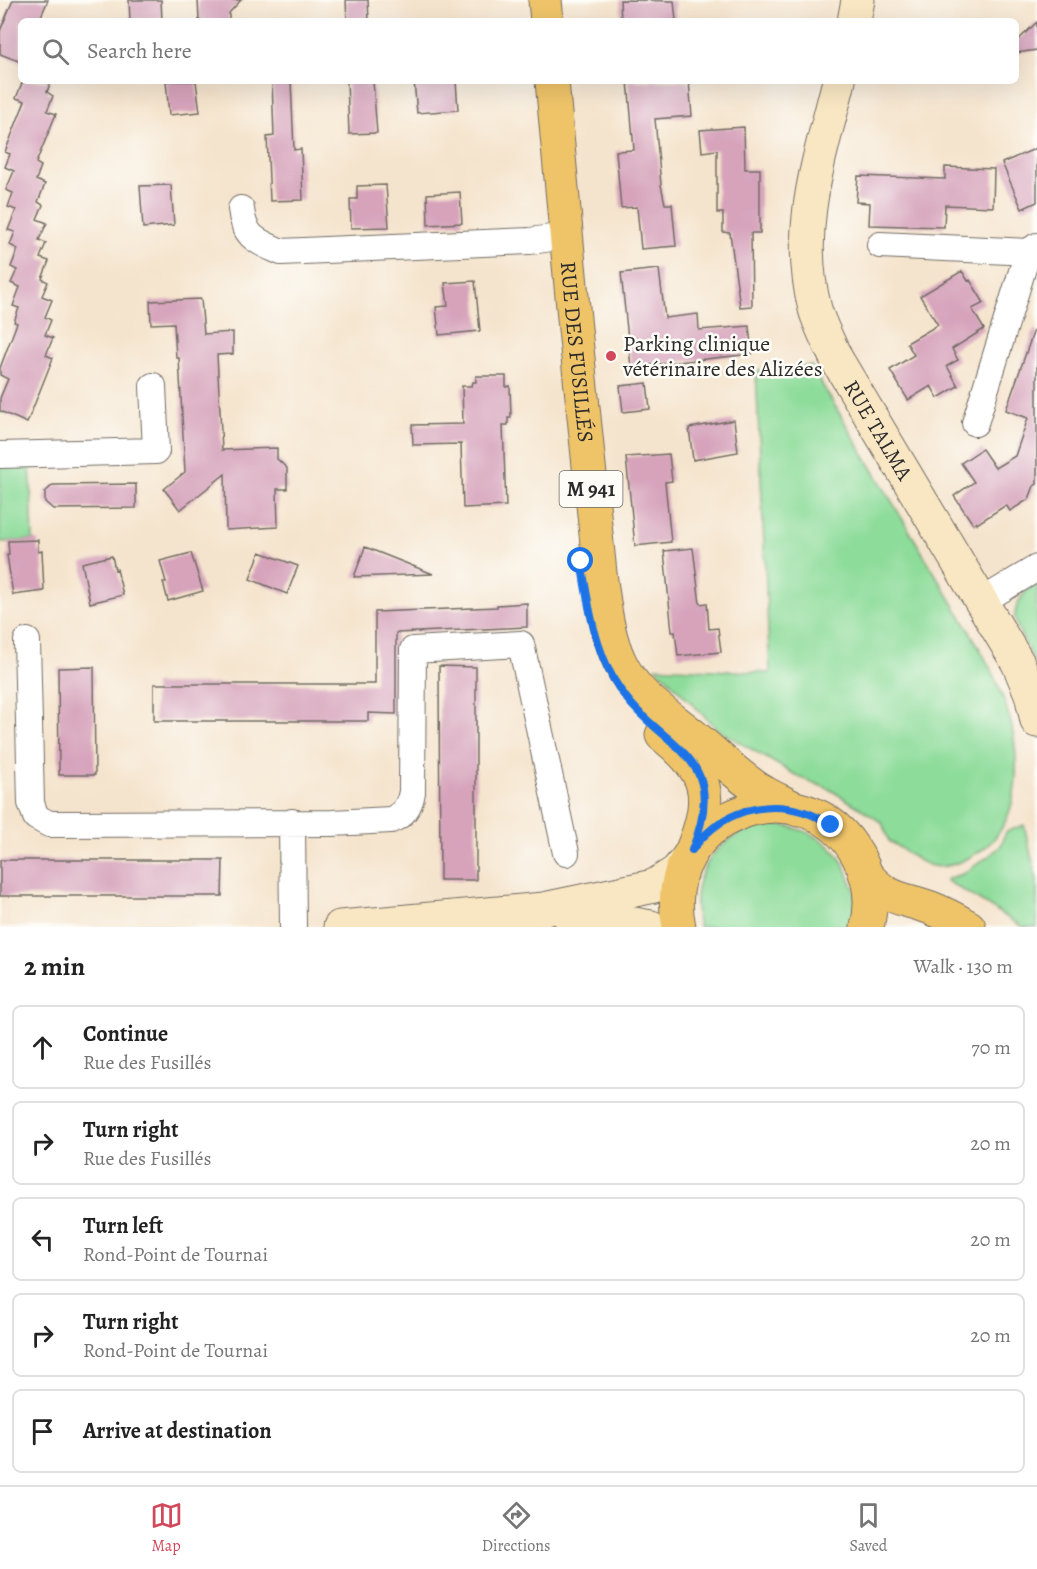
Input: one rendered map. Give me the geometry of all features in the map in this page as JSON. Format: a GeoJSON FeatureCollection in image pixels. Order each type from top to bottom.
{"type":"FeatureCollection","features":[{"type":"Feature","properties":{"kind":"main road"},"geometry":{"type":"LineString","coordinates":[[528,0],[529,18]]}},
{"type":"Feature","properties":{"kind":"main road"},"geometry":{"type":"LineString","coordinates":[[545,0],[547,18]]}},
{"type":"Feature","properties":{"kind":"main road","name":"RUE DES FUSILLÉS"},"geometry":{"type":"LineString","coordinates":[[534,84],[557,237],[600,573],[608,622],[620,663],[643,696],[657,709],[685,728],[752,784],[798,810],[820,819],[840,833],[855,852],[865,873]]}},
{"type":"Feature","properties":{"kind":"main road","name":"RUE DES FUSILLÉS"},"geometry":{"type":"LineString","coordinates":[[552,84],[557,237],[576,521],[595,636],[604,660],[625,698],[647,722],[681,750],[694,765],[701,776],[705,800],[704,816],[679,878],[676,897],[679,927]]}},
{"type":"Feature","properties":{"kind":"main road"},"geometry":{"type":"LineString","coordinates":[[689,855],[699,840],[717,824],[739,812],[762,807],[798,810]]}},
{"type":"Feature","properties":{"kind":"main road"},"geometry":{"type":"LineString","coordinates":[[865,873],[870,897],[867,927]]}},
{"type":"Feature","properties":{"kind":"main road"},"geometry":{"type":"LineString","coordinates":[[865,873],[876,886],[891,896],[930,908],[969,927]]}},
{"type":"Feature","properties":{"kind":"street"},"geometry":{"type":"LineString","coordinates":[[855,18],[858,0]]}},
{"type":"Feature","properties":{"kind":"street","name":"RUE TALMA"},"geometry":{"type":"LineString","coordinates":[[838,84],[809,206],[806,234],[806,261],[816,311],[837,360],[1018,663],[1031,694],[1037,721]]}},
{"type":"Feature","properties":{"kind":"street","name":"RUE DES FUSILLÉS"},"geometry":{"type":"LineString","coordinates":[[241,209],[243,226],[256,240],[281,252],[557,237]]}},
{"type":"Feature","properties":{"kind":"street"},"geometry":{"type":"LineString","coordinates":[[880,245],[1033,249],[975,423]]}},
{"type":"Feature","properties":{"kind":"street"},"geometry":{"type":"LineString","coordinates":[[0,455],[156,452],[153,386]]}},
{"type":"Feature","properties":{"kind":"street"},"geometry":{"type":"LineString","coordinates":[[982,601],[1037,568]]}},
{"type":"Feature","properties":{"kind":"street"},"geometry":{"type":"LineString","coordinates":[[27,641],[31,803],[33,812],[49,824],[380,822],[399,817],[411,801],[412,792],[413,650],[521,644],[566,853]]}},
{"type":"Feature","properties":{"kind":"street"},"geometry":{"type":"LineString","coordinates":[[292,822],[293,927]]}},
{"type":"Feature","properties":{"kind":"street"},"geometry":{"type":"LineString","coordinates":[[544,918],[654,886],[676,872],[689,855]]}},
{"type":"Feature","properties":{"kind":"street"},"geometry":{"type":"LineString","coordinates":[[340,927],[544,918],[634,923],[651,927]]}},
{"type":"Feature","properties":{"kind":"green space"},"geometry":{"type":"Polygon","coordinates":[[[811,366],[975,640],[1000,689],[1011,722],[1016,778],[1008,814],[1000,830],[987,846],[972,856],[943,867],[925,864],[889,841],[882,823],[829,789],[801,778],[718,730],[656,667],[770,673],[756,371],[811,366]]]}},
{"type":"Feature","properties":{"kind":"green space"},"geometry":{"type":"Polygon","coordinates":[[[30,463],[33,540],[0,542],[0,464],[30,463]]]}},
{"type":"Feature","properties":{"kind":"green space"},"geometry":{"type":"Polygon","coordinates":[[[1037,583],[1037,666],[1021,635],[1015,613],[1021,598],[1037,583]]]}},
{"type":"Feature","properties":{"kind":"green space"},"geometry":{"type":"Polygon","coordinates":[[[769,825],[807,832],[828,845],[837,854],[855,892],[852,927],[699,927],[696,908],[697,890],[710,860],[734,837],[769,825]]]}},
{"type":"Feature","properties":{"kind":"green space"},"geometry":{"type":"Polygon","coordinates":[[[1024,825],[1037,880],[1037,927],[1023,927],[947,881],[948,878],[963,874],[1001,846],[1006,832],[1024,825]]]}},
{"type":"Feature","properties":{"kind":"building"},"geometry":{"type":"Polygon","coordinates":[[[13,0],[48,0],[40,18],[18,18],[18,61],[0,54],[0,31],[13,0]]]}},
{"type":"Feature","properties":{"kind":"building"},"geometry":{"type":"Polygon","coordinates":[[[129,0],[161,0],[162,18],[130,18],[129,0]]]}},
{"type":"Feature","properties":{"kind":"building"},"geometry":{"type":"Polygon","coordinates":[[[198,0],[241,0],[229,13],[229,18],[199,18],[198,0]]]}},
{"type":"Feature","properties":{"kind":"building"},"geometry":{"type":"Polygon","coordinates":[[[346,0],[368,0],[369,18],[347,18],[346,0]]]}},
{"type":"Feature","properties":{"kind":"building"},"geometry":{"type":"Polygon","coordinates":[[[620,0],[674,1],[676,18],[621,18],[620,0]]]}},
{"type":"Feature","properties":{"kind":"building"},"geometry":{"type":"Polygon","coordinates":[[[1037,22],[1037,50],[1019,53],[1019,39],[1037,22]]]}},
{"type":"Feature","properties":{"kind":"building"},"geometry":{"type":"Polygon","coordinates":[[[22,84],[50,84],[47,92],[53,96],[47,111],[56,114],[36,163],[41,166],[36,180],[45,184],[38,202],[43,205],[37,219],[47,223],[39,240],[46,243],[40,258],[49,261],[42,279],[48,282],[42,296],[52,300],[45,317],[51,320],[45,335],[53,338],[46,355],[53,358],[27,423],[0,411],[0,398],[8,379],[0,375],[0,368],[17,323],[14,322],[19,308],[13,306],[20,287],[11,283],[17,270],[11,267],[18,249],[10,245],[15,232],[8,230],[16,210],[8,207],[13,193],[6,190],[14,171],[5,167],[10,154],[5,152],[25,101],[16,98],[22,84]]]}},
{"type":"Feature","properties":{"kind":"building"},"geometry":{"type":"Polygon","coordinates":[[[166,84],[196,84],[200,112],[169,115],[166,84]]]}},
{"type":"Feature","properties":{"kind":"building"},"geometry":{"type":"Polygon","coordinates":[[[272,84],[291,84],[294,150],[301,149],[303,200],[270,201],[267,137],[274,136],[272,84]]]}},
{"type":"Feature","properties":{"kind":"building"},"geometry":{"type":"Polygon","coordinates":[[[347,84],[373,84],[377,133],[349,134],[347,84]]]}},
{"type":"Feature","properties":{"kind":"building"},"geometry":{"type":"Polygon","coordinates":[[[414,84],[456,84],[458,110],[417,113],[414,84]]]}},
{"type":"Feature","properties":{"kind":"building"},"geometry":{"type":"Polygon","coordinates":[[[628,84],[689,84],[692,116],[655,119],[661,185],[665,204],[672,204],[676,246],[641,249],[637,207],[621,208],[616,151],[634,150],[628,84]]]}},
{"type":"Feature","properties":{"kind":"building"},"geometry":{"type":"Polygon","coordinates":[[[744,127],[745,169],[760,169],[760,233],[751,233],[752,306],[740,307],[730,233],[723,232],[723,213],[717,213],[717,150],[702,152],[700,130],[744,127]]]}},
{"type":"Feature","properties":{"kind":"building"},"geometry":{"type":"Polygon","coordinates":[[[1037,148],[1037,202],[1022,209],[1002,163],[1037,148]]]}},
{"type":"Feature","properties":{"kind":"building"},"geometry":{"type":"Polygon","coordinates":[[[945,167],[994,169],[993,207],[945,205],[944,227],[869,225],[870,203],[856,202],[858,176],[945,179],[945,167]]]}},
{"type":"Feature","properties":{"kind":"building"},"geometry":{"type":"Polygon","coordinates":[[[171,185],[174,225],[143,228],[140,186],[171,185]]]}},
{"type":"Feature","properties":{"kind":"building"},"geometry":{"type":"Polygon","coordinates":[[[386,185],[389,227],[351,228],[350,199],[357,199],[357,186],[386,185]]]}},
{"type":"Feature","properties":{"kind":"building"},"geometry":{"type":"Polygon","coordinates":[[[460,192],[462,223],[428,225],[427,194],[460,192]]]}},
{"type":"Feature","properties":{"kind":"building"},"geometry":{"type":"Polygon","coordinates":[[[659,269],[665,318],[698,314],[699,330],[749,326],[752,354],[631,367],[621,273],[659,269]]]}},
{"type":"Feature","properties":{"kind":"building"},"geometry":{"type":"Polygon","coordinates":[[[962,271],[984,303],[972,309],[984,329],[952,349],[958,360],[947,366],[958,386],[938,398],[931,386],[908,400],[890,370],[914,355],[907,343],[938,325],[920,296],[962,271]]]}},
{"type":"Feature","properties":{"kind":"building"},"geometry":{"type":"Polygon","coordinates":[[[475,281],[480,331],[439,335],[436,307],[448,306],[445,283],[475,281]]]}},
{"type":"Feature","properties":{"kind":"building"},"geometry":{"type":"Polygon","coordinates":[[[201,299],[204,334],[233,332],[233,354],[217,355],[222,450],[277,448],[277,459],[287,468],[287,489],[277,489],[278,527],[226,530],[225,474],[180,510],[164,489],[185,472],[179,358],[176,358],[174,323],[151,324],[150,301],[201,299]]]}},
{"type":"Feature","properties":{"kind":"building"},"geometry":{"type":"Polygon","coordinates":[[[1034,330],[1037,331],[1037,484],[1029,499],[1010,511],[1006,505],[977,524],[976,522],[973,524],[954,496],[974,482],[961,463],[982,449],[995,468],[1015,456],[1028,418],[1006,410],[1034,330]]]}},
{"type":"Feature","properties":{"kind":"building"},"geometry":{"type":"Polygon","coordinates":[[[476,376],[506,376],[506,387],[510,386],[511,418],[508,418],[508,425],[503,425],[506,506],[463,508],[461,444],[413,445],[412,425],[463,424],[462,386],[472,386],[473,382],[476,382],[476,376]]]}},
{"type":"Feature","properties":{"kind":"building"},"geometry":{"type":"Polygon","coordinates":[[[647,383],[650,409],[623,412],[620,386],[647,383]]]}},
{"type":"Feature","properties":{"kind":"building"},"geometry":{"type":"Polygon","coordinates":[[[734,420],[738,452],[693,460],[689,428],[734,420]]]}},
{"type":"Feature","properties":{"kind":"building"},"geometry":{"type":"Polygon","coordinates":[[[669,454],[672,481],[665,482],[671,542],[635,546],[626,457],[669,454]]]}},
{"type":"Feature","properties":{"kind":"building"},"geometry":{"type":"Polygon","coordinates":[[[136,484],[136,508],[53,509],[45,502],[45,492],[53,485],[136,484]]]}},
{"type":"Feature","properties":{"kind":"building"},"geometry":{"type":"Polygon","coordinates":[[[38,540],[38,552],[42,551],[44,591],[13,595],[7,555],[9,555],[8,541],[38,540]]]}},
{"type":"Feature","properties":{"kind":"building"},"geometry":{"type":"Polygon","coordinates":[[[365,547],[433,574],[354,577],[365,547]]]}},
{"type":"Feature","properties":{"kind":"building"},"geometry":{"type":"Polygon","coordinates":[[[693,548],[700,604],[707,603],[709,629],[718,628],[721,652],[678,656],[675,632],[672,632],[664,551],[693,548]]]}},
{"type":"Feature","properties":{"kind":"building"},"geometry":{"type":"Polygon","coordinates":[[[260,552],[298,566],[287,594],[250,579],[260,552]]]}},
{"type":"Feature","properties":{"kind":"building"},"geometry":{"type":"Polygon","coordinates":[[[191,553],[203,591],[168,601],[160,561],[191,553]]]}},
{"type":"Feature","properties":{"kind":"building"},"geometry":{"type":"Polygon","coordinates":[[[112,556],[123,595],[90,603],[82,563],[112,556]]]}},
{"type":"Feature","properties":{"kind":"building"},"geometry":{"type":"Polygon","coordinates":[[[527,603],[527,627],[396,633],[396,714],[368,713],[368,721],[154,721],[154,684],[375,684],[375,612],[497,607],[497,605],[527,603]]]}},
{"type":"Feature","properties":{"kind":"building"},"geometry":{"type":"Polygon","coordinates":[[[439,666],[476,667],[476,880],[440,880],[439,666]]]}},
{"type":"Feature","properties":{"kind":"building"},"geometry":{"type":"Polygon","coordinates":[[[94,667],[95,775],[59,775],[58,668],[94,667]]]}},
{"type":"Feature","properties":{"kind":"building"},"geometry":{"type":"Polygon","coordinates":[[[0,860],[223,860],[222,896],[0,896],[0,860]]]}},
{"type":"Feature","properties":{"kind":"place","name":"Parking clinique vétérinaire des Alizées"},"geometry":{"type":"Point","coordinates":[611,356]}},
{"type":"Feature","properties":{"kind":"route"},"geometry":{"type":"LineString","coordinates":[[581,561],[595,636],[614,680],[636,711],[681,750],[701,776],[705,800],[704,816],[692,850],[699,840],[717,824],[739,812],[750,809],[786,807],[809,813],[831,825]]}}]}
